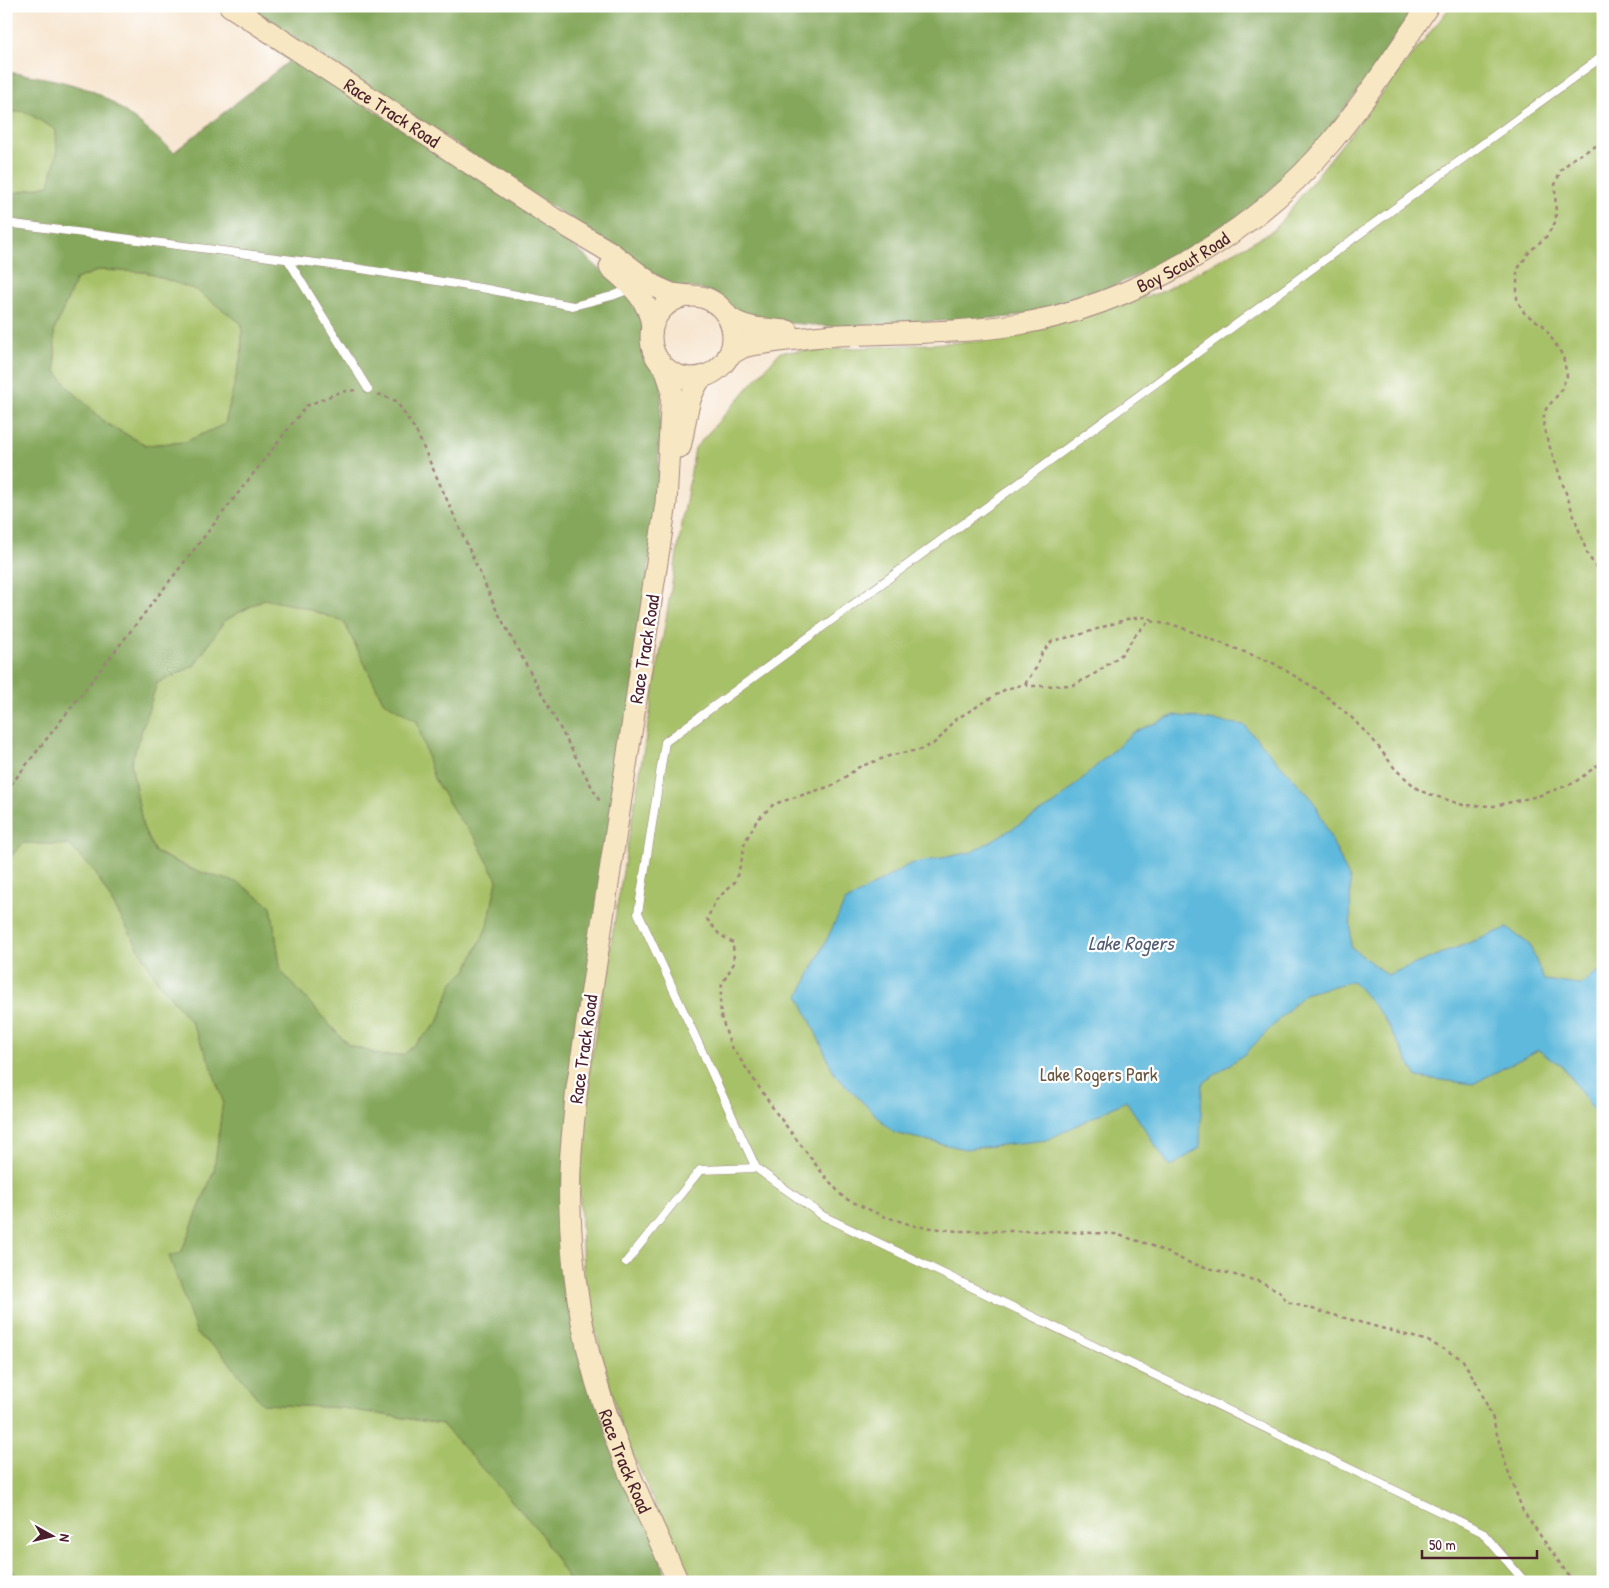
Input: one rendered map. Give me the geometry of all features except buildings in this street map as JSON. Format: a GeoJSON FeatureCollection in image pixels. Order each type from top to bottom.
{"type":"FeatureCollection","features":[{"type":"Feature","properties":{"kind":"main road","name":"Race Track Road"},"geometry":{"type":"LineString","coordinates":[[230,6],[553,218],[610,252],[641,284],[652,316],[652,327]]}},
{"type":"Feature","properties":{"kind":"main road","name":"Boy Scout Road"},"geometry":{"type":"LineString","coordinates":[[727,316],[734,322],[751,328],[838,335],[925,334],[1036,321],[1074,311],[1140,285],[1173,269],[1256,215],[1313,162],[1332,141],[1377,81],[1428,6]]}},
{"type":"Feature","properties":{"kind":"main road","name":"Race Track Road"},"geometry":{"type":"LineString","coordinates":[[641,284],[689,296]]}},
{"type":"Feature","properties":{"kind":"main road"},"geometry":{"type":"LineString","coordinates":[[689,296],[700,297],[720,307],[727,316],[732,329],[732,342],[728,356],[722,365],[712,372],[702,377],[689,378],[676,375],[665,368],[658,359],[653,349],[652,327],[657,315],[666,305],[677,299],[689,296]]}},
{"type":"Feature","properties":{"kind":"main road","name":"Boy Scout Road"},"geometry":{"type":"LineString","coordinates":[[728,356],[751,345],[838,335]]}},
{"type":"Feature","properties":{"kind":"main road","name":"Race Track Road"},"geometry":{"type":"LineString","coordinates":[[665,368],[672,389],[666,503]]}},
{"type":"Feature","properties":{"kind":"main road","name":"Race Track Road"},"geometry":{"type":"LineString","coordinates":[[678,1582],[617,1443],[596,1382],[587,1347],[575,1280],[570,1208],[572,1136],[577,1088],[666,503],[690,400],[697,382],[702,377]]}},
{"type":"Feature","properties":{"kind":"lane"},"geometry":{"type":"LineString","coordinates":[[1525,1582],[1482,1532],[823,1216],[756,1168],[638,913],[665,742],[1603,56]]}},
{"type":"Feature","properties":{"kind":"lane"},"geometry":{"type":"LineString","coordinates":[[6,223],[355,268],[487,289],[573,306],[612,296],[641,284]]}},
{"type":"Feature","properties":{"kind":"lane"},"geometry":{"type":"LineString","coordinates":[[288,260],[368,389]]}},
{"type":"Feature","properties":{"kind":"lane"},"geometry":{"type":"LineString","coordinates":[[626,1262],[700,1170],[756,1168]]}},
{"type":"Feature","properties":{"kind":"path"},"geometry":{"type":"LineString","coordinates":[[1603,142],[1574,158],[1560,170],[1555,185],[1556,222],[1546,237],[1530,251],[1517,270],[1517,300],[1525,314],[1543,324],[1563,356],[1568,376],[1560,392],[1546,409],[1543,420],[1547,439],[1588,553],[1598,571],[1603,575]]}},
{"type":"Feature","properties":{"kind":"path"},"geometry":{"type":"LineString","coordinates":[[6,791],[306,406],[340,392],[368,389],[396,401],[416,431],[496,609],[602,807]]}},
{"type":"Feature","properties":{"kind":"path"},"geometry":{"type":"LineString","coordinates":[[1025,684],[1036,668],[1042,653],[1052,641],[1128,619],[1146,617],[1177,626],[1273,662],[1320,691],[1351,717],[1374,741],[1396,770],[1420,791],[1463,805],[1494,806],[1538,796],[1574,783],[1603,762]]}},
{"type":"Feature","properties":{"kind":"path"},"geometry":{"type":"LineString","coordinates":[[1157,621],[1149,621],[1137,633],[1121,655],[1093,675],[1073,684],[1040,686],[1028,686],[1025,684],[1006,689],[953,721],[943,735],[933,744],[919,750],[892,755],[859,767],[834,785],[774,804],[757,820],[744,842],[741,863],[735,882],[716,900],[707,919],[719,934],[733,944],[734,963],[722,984],[720,1000],[721,1016],[730,1044],[776,1114],[844,1198],[883,1216],[915,1226],[957,1231],[1050,1231],[1115,1234],[1148,1244],[1190,1263],[1261,1282],[1278,1291],[1287,1302],[1428,1341],[1462,1359],[1478,1385],[1493,1419],[1503,1457],[1523,1511],[1575,1582]]}},
{"type":"Feature","properties":{"kind":"green space"},"geometry":{"type":"Polygon","coordinates":[[[245,6],[1418,6],[1369,76],[1324,136],[1306,156],[1249,209],[1168,262],[1079,301],[1011,317],[838,327],[753,320],[733,311],[725,301],[714,293],[701,289],[673,286],[245,6]]]}},
{"type":"Feature","properties":{"kind":"green space","name":"Lake Rogers Park"},"geometry":{"type":"Polygon","coordinates":[[[1451,6],[1603,6],[1603,1582],[690,1582],[623,1433],[584,1289],[577,1142],[695,448],[780,352],[981,341],[1159,293],[1274,230],[1451,6]]]}},
{"type":"Feature","properties":{"kind":"green space"},"geometry":{"type":"Polygon","coordinates":[[[228,15],[548,224],[618,285],[636,304],[643,326],[642,339],[644,350],[662,383],[657,502],[563,1244],[668,1582],[570,1582],[539,1531],[442,1424],[341,1408],[262,1404],[222,1353],[197,1334],[169,1256],[181,1253],[214,1171],[223,1101],[209,1060],[191,1022],[158,982],[95,872],[69,845],[23,843],[6,862],[6,195],[49,185],[57,154],[56,130],[24,111],[6,113],[6,72],[70,84],[101,95],[123,110],[174,152],[289,61],[228,15]],[[100,270],[76,279],[54,331],[56,371],[69,388],[107,424],[146,445],[185,442],[225,424],[242,351],[242,324],[196,290],[145,272],[100,270]],[[264,599],[224,621],[194,666],[157,683],[131,763],[143,827],[155,852],[191,869],[239,883],[271,906],[281,971],[348,1045],[384,1056],[403,1055],[438,1023],[453,982],[466,971],[488,925],[497,880],[475,837],[459,819],[434,779],[417,721],[383,701],[344,622],[303,607],[264,599]]]}},
{"type":"Feature","properties":{"kind":"green space"},"geometry":{"type":"Polygon","coordinates":[[[24,111],[56,130],[57,154],[49,185],[6,195],[6,113],[24,111]]]}},
{"type":"Feature","properties":{"kind":"green space"},"geometry":{"type":"Polygon","coordinates":[[[100,270],[145,272],[196,290],[242,323],[242,351],[225,424],[185,442],[146,445],[107,424],[69,388],[56,371],[54,331],[76,279],[100,270]]]}},
{"type":"Feature","properties":{"kind":"green space"},"geometry":{"type":"Polygon","coordinates":[[[264,599],[303,607],[344,622],[383,701],[417,721],[434,779],[459,819],[475,837],[497,880],[488,925],[466,971],[453,982],[438,1023],[403,1055],[384,1056],[348,1045],[281,971],[271,906],[155,852],[143,827],[131,763],[157,683],[194,666],[224,621],[264,599]]]}},
{"type":"Feature","properties":{"kind":"green space"},"geometry":{"type":"Polygon","coordinates":[[[23,843],[69,845],[95,872],[158,982],[191,1022],[209,1060],[223,1101],[214,1171],[181,1253],[197,1334],[222,1353],[262,1404],[341,1408],[442,1424],[539,1531],[570,1582],[21,1582],[6,1562],[6,862],[23,843]]]}},
{"type":"Feature","properties":{"kind":"green space"},"geometry":{"type":"Polygon","coordinates":[[[6,1562],[21,1582],[6,1582],[6,1562]]]}},
{"type":"Feature","properties":{"kind":"water","name":"Lake Rogers"},"geometry":{"type":"Polygon","coordinates":[[[1175,715],[1244,725],[1314,801],[1350,880],[1351,947],[1387,975],[1507,928],[1529,944],[1544,980],[1580,985],[1603,968],[1603,1123],[1562,1066],[1538,1050],[1473,1084],[1417,1077],[1382,1015],[1353,981],[1304,994],[1246,1053],[1202,1084],[1200,1148],[1170,1167],[1126,1101],[1047,1140],[965,1149],[894,1133],[835,1075],[799,996],[845,902],[910,864],[972,852],[1056,803],[1132,733],[1175,715]]]}}]}
